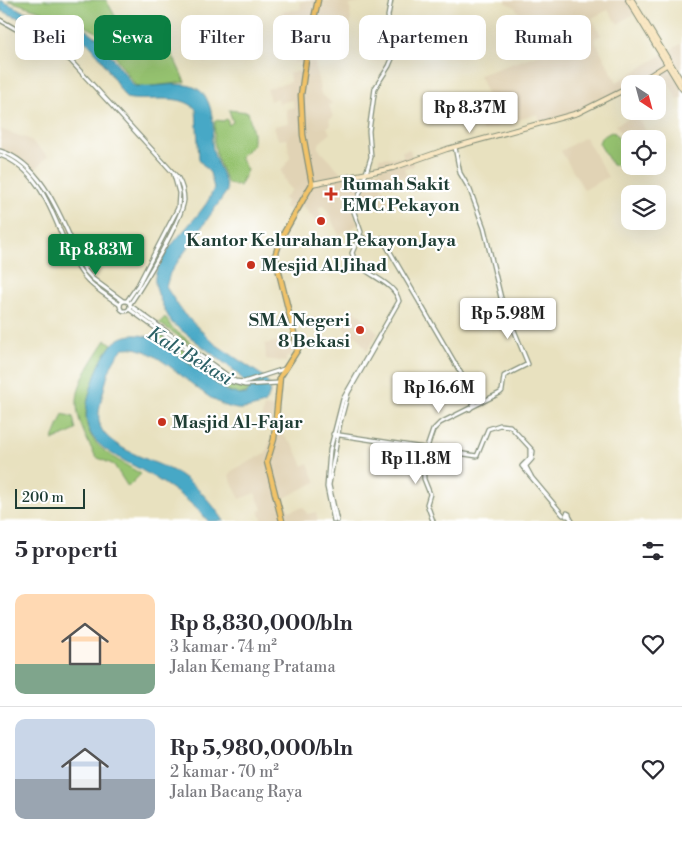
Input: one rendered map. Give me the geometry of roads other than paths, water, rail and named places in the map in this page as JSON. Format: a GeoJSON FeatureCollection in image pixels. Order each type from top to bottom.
{"type":"FeatureCollection","features":[{"type":"Feature","properties":{"kind":"main road"},"geometry":{"type":"LineString","coordinates":[[282,521],[267,462],[274,439],[280,377],[297,352],[298,346],[278,274],[276,250],[312,184],[303,135],[301,99],[306,54],[318,0]]}},
{"type":"Feature","properties":{"kind":"main road"},"geometry":{"type":"LineString","coordinates":[[631,1],[669,63],[682,89]]}},
{"type":"Feature","properties":{"kind":"main road"},"geometry":{"type":"LineString","coordinates":[[650,75],[669,63]]}},
{"type":"Feature","properties":{"kind":"main road"},"geometry":{"type":"LineString","coordinates":[[674,73],[682,82]]}},
{"type":"Feature","properties":{"kind":"main road"},"geometry":{"type":"LineString","coordinates":[[312,184],[365,174],[417,161],[455,147],[578,113],[621,92]]}},
{"type":"Feature","properties":{"kind":"street"},"geometry":{"type":"LineString","coordinates":[[336,521],[327,487],[335,434],[348,393],[379,340],[380,334],[398,299],[389,288],[353,258],[352,250],[360,236],[361,229],[354,212],[371,156],[369,132],[374,92],[392,60],[394,51],[388,16],[391,0]]}},
{"type":"Feature","properties":{"kind":"street"},"geometry":{"type":"LineString","coordinates":[[0,20],[67,58],[174,174],[179,193],[178,208],[127,304]]}},
{"type":"Feature","properties":{"kind":"street"},"geometry":{"type":"LineString","coordinates":[[433,521],[427,504],[430,494],[423,469],[426,448],[435,427],[502,392],[505,374],[528,364],[501,298],[484,228],[470,190],[460,173],[455,147]]}},
{"type":"Feature","properties":{"kind":"street"},"geometry":{"type":"LineString","coordinates":[[0,150],[16,158],[34,172],[46,189],[85,270],[93,279],[228,377],[240,382],[270,375],[284,369]]}},
{"type":"Feature","properties":{"kind":"street"},"geometry":{"type":"LineString","coordinates":[[0,155],[17,163],[31,175],[40,189],[83,275],[127,304],[225,379],[245,385],[279,383]]}},
{"type":"Feature","properties":{"kind":"street"},"geometry":{"type":"LineString","coordinates":[[360,236],[371,242],[382,238],[473,394],[474,402],[470,410]]}},
{"type":"Feature","properties":{"kind":"street"},"geometry":{"type":"LineString","coordinates":[[270,375],[280,377]]}},
{"type":"Feature","properties":{"kind":"street"},"geometry":{"type":"LineString","coordinates":[[335,434],[476,456],[488,429],[505,425],[510,426],[530,448],[530,458],[525,466],[531,477],[563,515]]}},
{"type":"Feature","properties":{"kind":"street"},"geometry":{"type":"LineString","coordinates":[[569,516],[572,521]]}},
{"type":"Feature","properties":{"kind":"water"},"geometry":{"type":"Polygon","coordinates":[[[0,0],[23,11],[39,15],[15,16],[1,11],[0,0]]]}},
{"type":"Feature","properties":{"kind":"water"},"geometry":{"type":"Polygon","coordinates":[[[84,29],[94,35],[94,50],[84,40],[84,29]]]}},
{"type":"Feature","properties":{"kind":"water"},"geometry":{"type":"Polygon","coordinates":[[[102,60],[115,60],[134,86],[186,85],[196,88],[204,95],[210,106],[213,126],[213,149],[227,191],[170,273],[166,287],[183,313],[215,344],[263,376],[270,390],[264,404],[237,409],[223,405],[209,397],[152,354],[138,349],[124,348],[113,361],[109,372],[100,404],[100,426],[108,438],[117,444],[185,478],[204,495],[224,521],[208,521],[187,500],[170,488],[106,450],[90,433],[87,421],[87,406],[91,388],[101,362],[110,347],[125,336],[137,335],[155,339],[226,391],[240,395],[246,394],[250,389],[236,372],[172,323],[163,307],[155,282],[157,268],[162,259],[205,206],[214,188],[210,173],[199,160],[196,109],[189,104],[172,99],[126,98],[102,60]]]}},
{"type":"Feature","properties":{"kind":"place","name":"Rumah Sakit EMC Pekayon"},"geometry":{"type":"Point","coordinates":[331,194]}},
{"type":"Feature","properties":{"kind":"place","name":"Kantor Kelurahan Pekayon Jaya"},"geometry":{"type":"Point","coordinates":[321,221]}},
{"type":"Feature","properties":{"kind":"place","name":"Mesjid Al Jihad"},"geometry":{"type":"Point","coordinates":[251,265]}},
{"type":"Feature","properties":{"kind":"place","name":"SMA Negeri 8 Bekasi"},"geometry":{"type":"Point","coordinates":[360,330]}},
{"type":"Feature","properties":{"kind":"place","name":"Masjid Al-Fajar"},"geometry":{"type":"Point","coordinates":[162,422]}},
{"type":"Feature","properties":{"kind":"water label","name":"Kali Bekasi"},"geometry":{"type":"Point","coordinates":[190,356]}}]}
